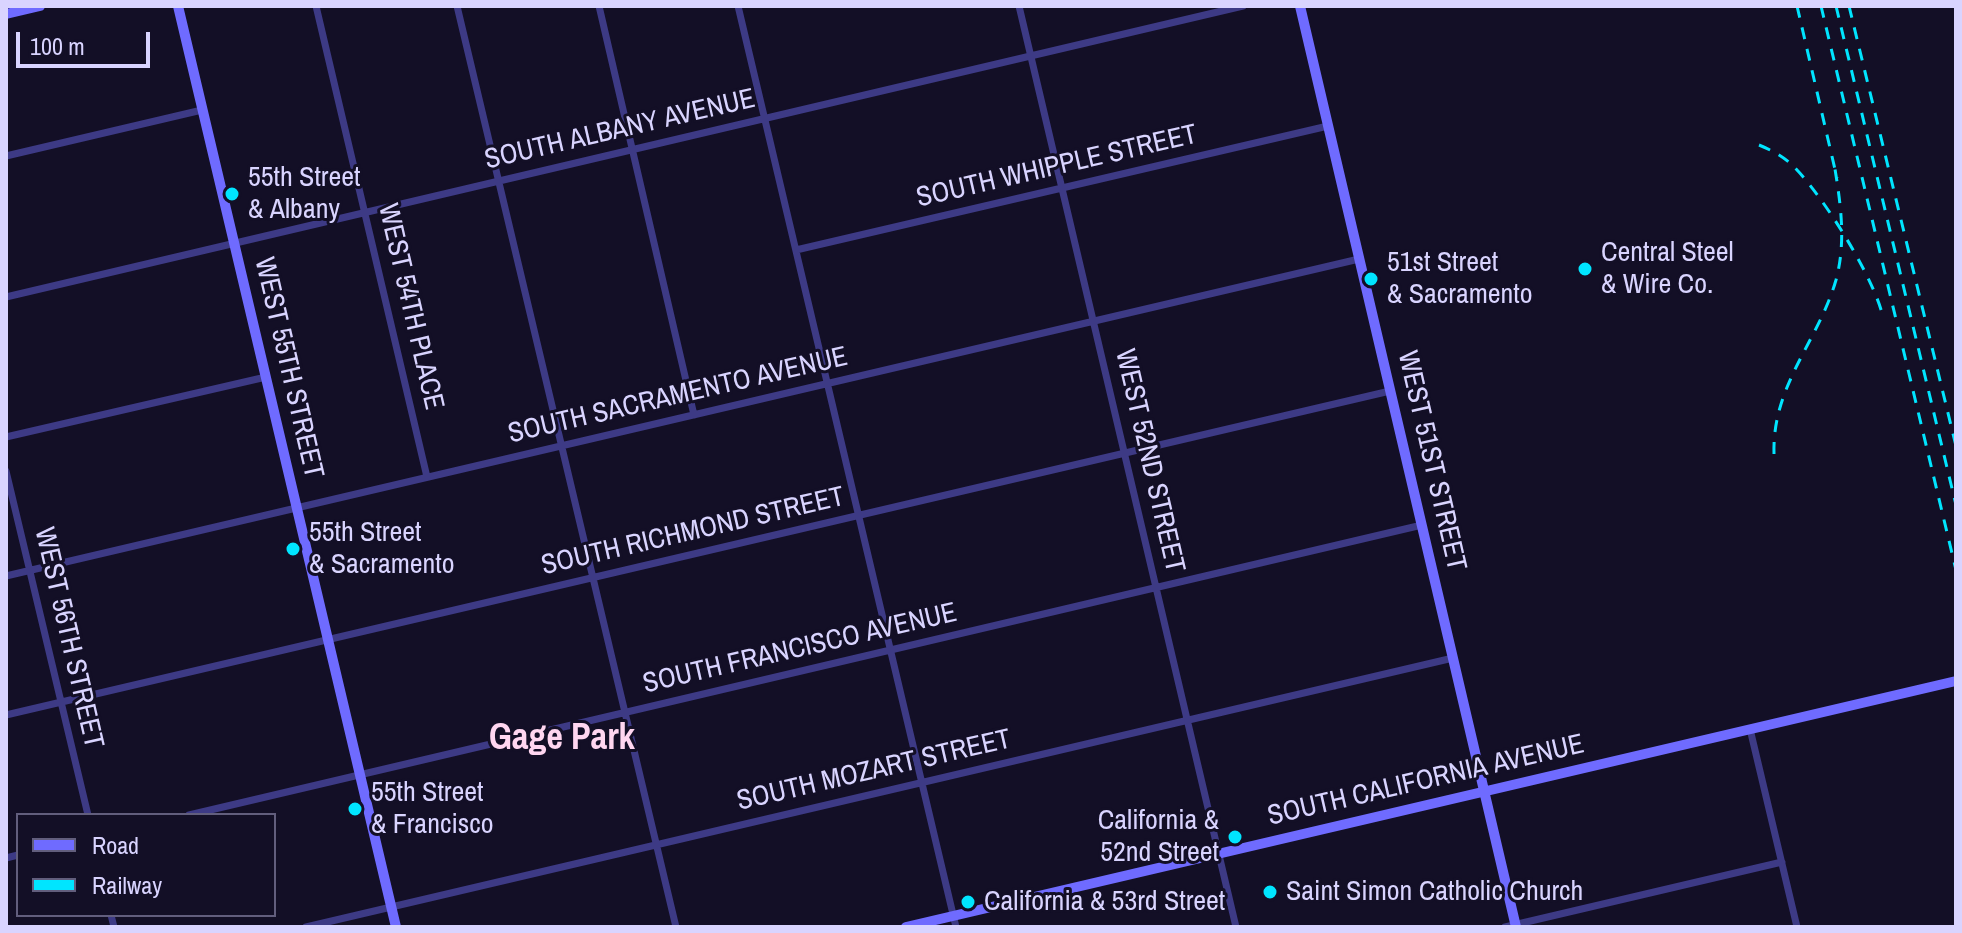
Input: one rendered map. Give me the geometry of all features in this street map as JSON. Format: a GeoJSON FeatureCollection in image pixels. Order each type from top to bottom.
{"type":"FeatureCollection","features":[{"type":"Feature","properties":{"kind":"street"},"geometry":{"type":"LineString","coordinates":[[6,14],[40,6]]}},
{"type":"Feature","properties":{"kind":"street","name":"WEST 55TH STREET"},"geometry":{"type":"LineString","coordinates":[[178,6],[396,927]]}},
{"type":"Feature","properties":{"kind":"street","name":"WEST 54TH PLACE"},"geometry":{"type":"LineString","coordinates":[[316,6],[427,477]]}},
{"type":"Feature","properties":{"kind":"street"},"geometry":{"type":"LineString","coordinates":[[457,6],[676,927]]}},
{"type":"Feature","properties":{"kind":"street"},"geometry":{"type":"LineString","coordinates":[[599,6],[694,415]]}},
{"type":"Feature","properties":{"kind":"street"},"geometry":{"type":"LineString","coordinates":[[738,6],[955,922]]}},
{"type":"Feature","properties":{"kind":"street","name":"WEST 52ND STREET"},"geometry":{"type":"LineString","coordinates":[[1019,6],[1236,927]]}},
{"type":"Feature","properties":{"kind":"street","name":"SOUTH ALBANY AVENUE"},"geometry":{"type":"LineString","coordinates":[[6,297],[1243,6]]}},
{"type":"Feature","properties":{"kind":"street","name":"WEST 51ST STREET"},"geometry":{"type":"LineString","coordinates":[[1300,6],[1485,792],[1512,926]]}},
{"type":"Feature","properties":{"kind":"street"},"geometry":{"type":"LineString","coordinates":[[6,156],[202,110]]}},
{"type":"Feature","properties":{"kind":"street","name":"SOUTH WHIPPLE STREET"},"geometry":{"type":"LineString","coordinates":[[796,250],[1328,126]]}},
{"type":"Feature","properties":{"kind":"street","name":"SOUTH SACRAMENTO AVENUE"},"geometry":{"type":"LineString","coordinates":[[6,576],[1359,259]]}},
{"type":"Feature","properties":{"kind":"street"},"geometry":{"type":"LineString","coordinates":[[6,437],[266,377]]}},
{"type":"Feature","properties":{"kind":"street","name":"SOUTH RICHMOND STREET"},"geometry":{"type":"LineString","coordinates":[[6,715],[1390,391]]}},
{"type":"Feature","properties":{"kind":"street","name":"WEST 56TH STREET"},"geometry":{"type":"LineString","coordinates":[[6,471],[88,813]]}},
{"type":"Feature","properties":{"kind":"street","name":"SOUTH FRANCISCO AVENUE"},"geometry":{"type":"LineString","coordinates":[[198,813],[1422,525]]}},
{"type":"Feature","properties":{"kind":"street","name":"SOUTH MOZART STREET"},"geometry":{"type":"LineString","coordinates":[[306,927],[1453,658]]}},
{"type":"Feature","properties":{"kind":"street","name":"SOUTH CALIFORNIA AVENUE"},"geometry":{"type":"LineString","coordinates":[[906,927],[955,922],[1219,854],[1956,681]]}},
{"type":"Feature","properties":{"kind":"street"},"geometry":{"type":"LineString","coordinates":[[1750,729],[1797,927]]}},
{"type":"Feature","properties":{"kind":"street"},"geometry":{"type":"LineString","coordinates":[[1512,926],[1782,862]]}},
{"type":"Feature","properties":{"kind":"railway"},"geometry":{"type":"LineString","coordinates":[[1797,6],[1837,178]]}},
{"type":"Feature","properties":{"kind":"railway"},"geometry":{"type":"LineString","coordinates":[[1821,6],[1956,570]]}},
{"type":"Feature","properties":{"kind":"railway"},"geometry":{"type":"LineString","coordinates":[[1836,6],[1956,505]]}},
{"type":"Feature","properties":{"kind":"railway"},"geometry":{"type":"LineString","coordinates":[[1849,6],[1956,446]]}},
{"type":"Feature","properties":{"kind":"railway"},"geometry":{"type":"LineString","coordinates":[[1759,145],[1787,161],[1817,194],[1858,258],[1883,317]]}},
{"type":"Feature","properties":{"kind":"railway"},"geometry":{"type":"LineString","coordinates":[[1774,454],[1780,406],[1828,302],[1839,266],[1842,224],[1835,169]]}},
{"type":"Feature","properties":{"kind":"place","name":"55th Street & Albany"},"geometry":{"type":"Point","coordinates":[232,194]}},
{"type":"Feature","properties":{"kind":"place","name":"Central Steel & Wire Co."},"geometry":{"type":"Point","coordinates":[1585,269]}},
{"type":"Feature","properties":{"kind":"place","name":"51st Street & Sacramento"},"geometry":{"type":"Point","coordinates":[1371,279]}},
{"type":"Feature","properties":{"kind":"place","name":"55th Street & Sacramento"},"geometry":{"type":"Point","coordinates":[293,549]}},
{"type":"Feature","properties":{"kind":"place","name":"55th Street & Francisco"},"geometry":{"type":"Point","coordinates":[355,809]}},
{"type":"Feature","properties":{"kind":"place","name":"California & 52nd Street"},"geometry":{"type":"Point","coordinates":[1235,837]}},
{"type":"Feature","properties":{"kind":"place","name":"Saint Simon Catholic Church"},"geometry":{"type":"Point","coordinates":[1270,892]}},
{"type":"Feature","properties":{"kind":"place","name":"California & 53rd Street"},"geometry":{"type":"Point","coordinates":[968,902]}},
{"type":"Feature","properties":{"kind":"district","name":"Gage Park"},"geometry":{"type":"Point","coordinates":[562,739]}}]}
